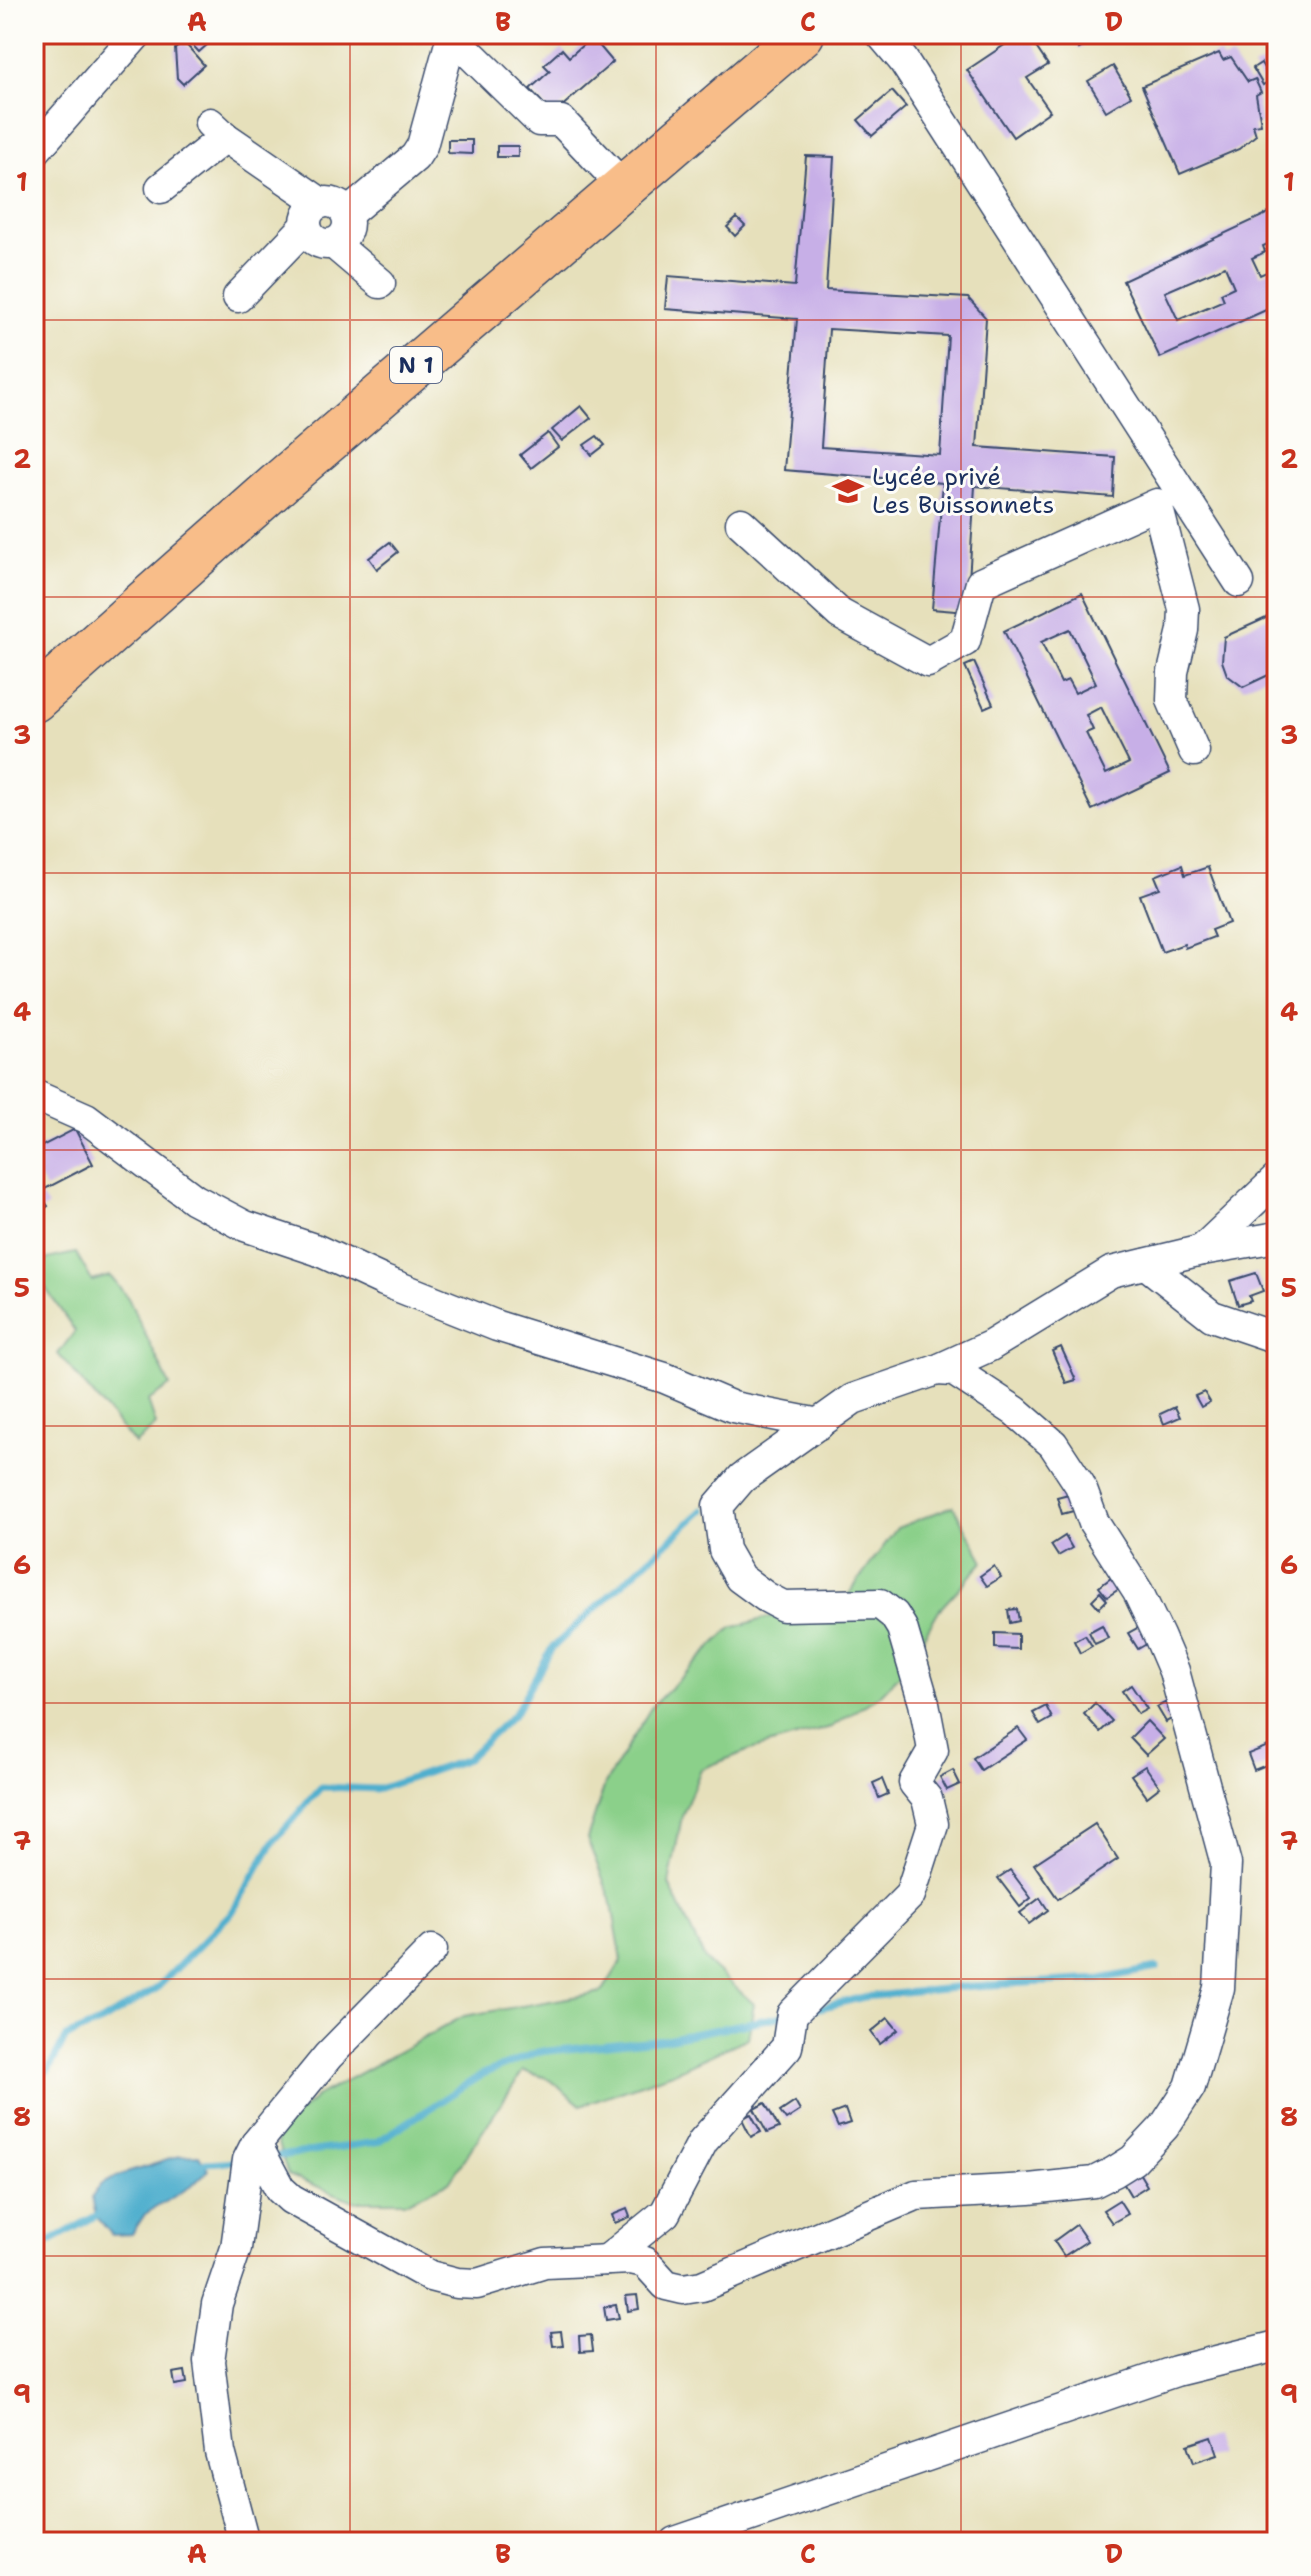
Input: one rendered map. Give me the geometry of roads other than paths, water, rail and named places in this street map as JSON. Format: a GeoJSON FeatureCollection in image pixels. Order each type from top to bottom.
{"type":"FeatureCollection","features":[{"type":"Feature","properties":{"kind":"highway","name":"N 1"},"geometry":{"type":"LineString","coordinates":[[34,700],[285,478],[802,34]]}},
{"type":"Feature","properties":{"kind":"street"},"geometry":{"type":"LineString","coordinates":[[39,139],[137,34]]}},
{"type":"Feature","properties":{"kind":"street"},"geometry":{"type":"LineString","coordinates":[[881,34],[903,60],[1239,582]]}},
{"type":"Feature","properties":{"kind":"street"},"geometry":{"type":"LineString","coordinates":[[238,297],[324,215],[415,157],[422,146],[452,36],[539,121],[561,121],[624,187]]}},
{"type":"Feature","properties":{"kind":"street"},"geometry":{"type":"LineString","coordinates":[[161,188],[218,130],[324,215]]}},
{"type":"Feature","properties":{"kind":"street"},"geometry":{"type":"LineString","coordinates":[[324,215],[312,239],[334,244],[380,283]]}},
{"type":"Feature","properties":{"kind":"street"},"geometry":{"type":"LineString","coordinates":[[1162,462],[1157,504],[1184,609],[1183,630],[1173,672],[1172,700],[1194,751]]}},
{"type":"Feature","properties":{"kind":"street"},"geometry":{"type":"LineString","coordinates":[[741,523],[840,614],[928,662],[965,641],[981,583],[1157,504]]}},
{"type":"Feature","properties":{"kind":"street"},"geometry":{"type":"LineString","coordinates":[[34,1095],[86,1118],[194,1199],[245,1226],[317,1250],[384,1281],[497,1326],[665,1378],[733,1407],[819,1424]]}},
{"type":"Feature","properties":{"kind":"street"},"geometry":{"type":"LineString","coordinates":[[1202,1250],[1277,1179]]}},
{"type":"Feature","properties":{"kind":"street"},"geometry":{"type":"LineString","coordinates":[[607,2260],[665,2213],[703,2141],[787,2047],[792,2014],[910,1895],[933,1824],[931,1809],[914,1783],[933,1750],[931,1729],[902,1628],[894,1615],[880,1604],[783,1606],[766,1597],[740,1578],[724,1550],[718,1506],[742,1478],[853,1399],[937,1370],[990,1346],[1111,1272],[1202,1250],[1277,1237]]}},
{"type":"Feature","properties":{"kind":"street"},"geometry":{"type":"LineString","coordinates":[[1146,1264],[1212,1316],[1277,1338]]}},
{"type":"Feature","properties":{"kind":"street"},"geometry":{"type":"LineString","coordinates":[[256,2144],[280,2189],[291,2199],[430,2276],[477,2284],[545,2263],[631,2259],[645,2262],[666,2285],[683,2289],[702,2286],[916,2195],[1094,2182],[1133,2160],[1164,2127],[1190,2087],[1219,1988],[1226,1864],[1174,1671],[1138,1592],[1094,1523],[1080,1485],[1053,1444],[1015,1411],[954,1371],[937,1370]]}},
{"type":"Feature","properties":{"kind":"street"},"geometry":{"type":"LineString","coordinates":[[244,2542],[220,2452],[209,2361],[217,2304],[236,2248],[248,2160],[256,2144],[328,2056],[432,1950]]}},
{"type":"Feature","properties":{"kind":"street"},"geometry":{"type":"LineString","coordinates":[[675,2542],[1176,2371],[1277,2346]]}},
{"type":"Feature","properties":{"kind":"water"},"geometry":{"type":"Polygon","coordinates":[[[199,2155],[208,2170],[193,2185],[145,2214],[132,2234],[112,2235],[96,2216],[92,2197],[101,2184],[180,2156],[199,2155]]]}},
{"type":"Feature","properties":{"kind":"waterway"},"geometry":{"type":"LineString","coordinates":[[34,2075],[48,2071],[66,2037],[102,2022],[156,1989],[233,1911],[274,1841],[321,1787],[379,1789],[467,1759],[515,1713],[552,1648],[703,1510]]}},
{"type":"Feature","properties":{"kind":"waterway"},"geometry":{"type":"LineString","coordinates":[[811,2010],[864,1997],[973,1986],[1101,1979],[1157,1968]]}},
{"type":"Feature","properties":{"kind":"waterway"},"geometry":{"type":"LineString","coordinates":[[272,2157],[377,2142],[483,2074],[538,2052],[666,2039],[783,2016]]}},
{"type":"Feature","properties":{"kind":"waterway"},"geometry":{"type":"LineString","coordinates":[[197,2166],[240,2161]]}},
{"type":"Feature","properties":{"kind":"waterway"},"geometry":{"type":"LineString","coordinates":[[34,2250],[103,2212]]}},
{"type":"Feature","properties":{"kind":"place","name":"Lycée privé Les Buissonnets"},"geometry":{"type":"Point","coordinates":[848,491]}}]}
